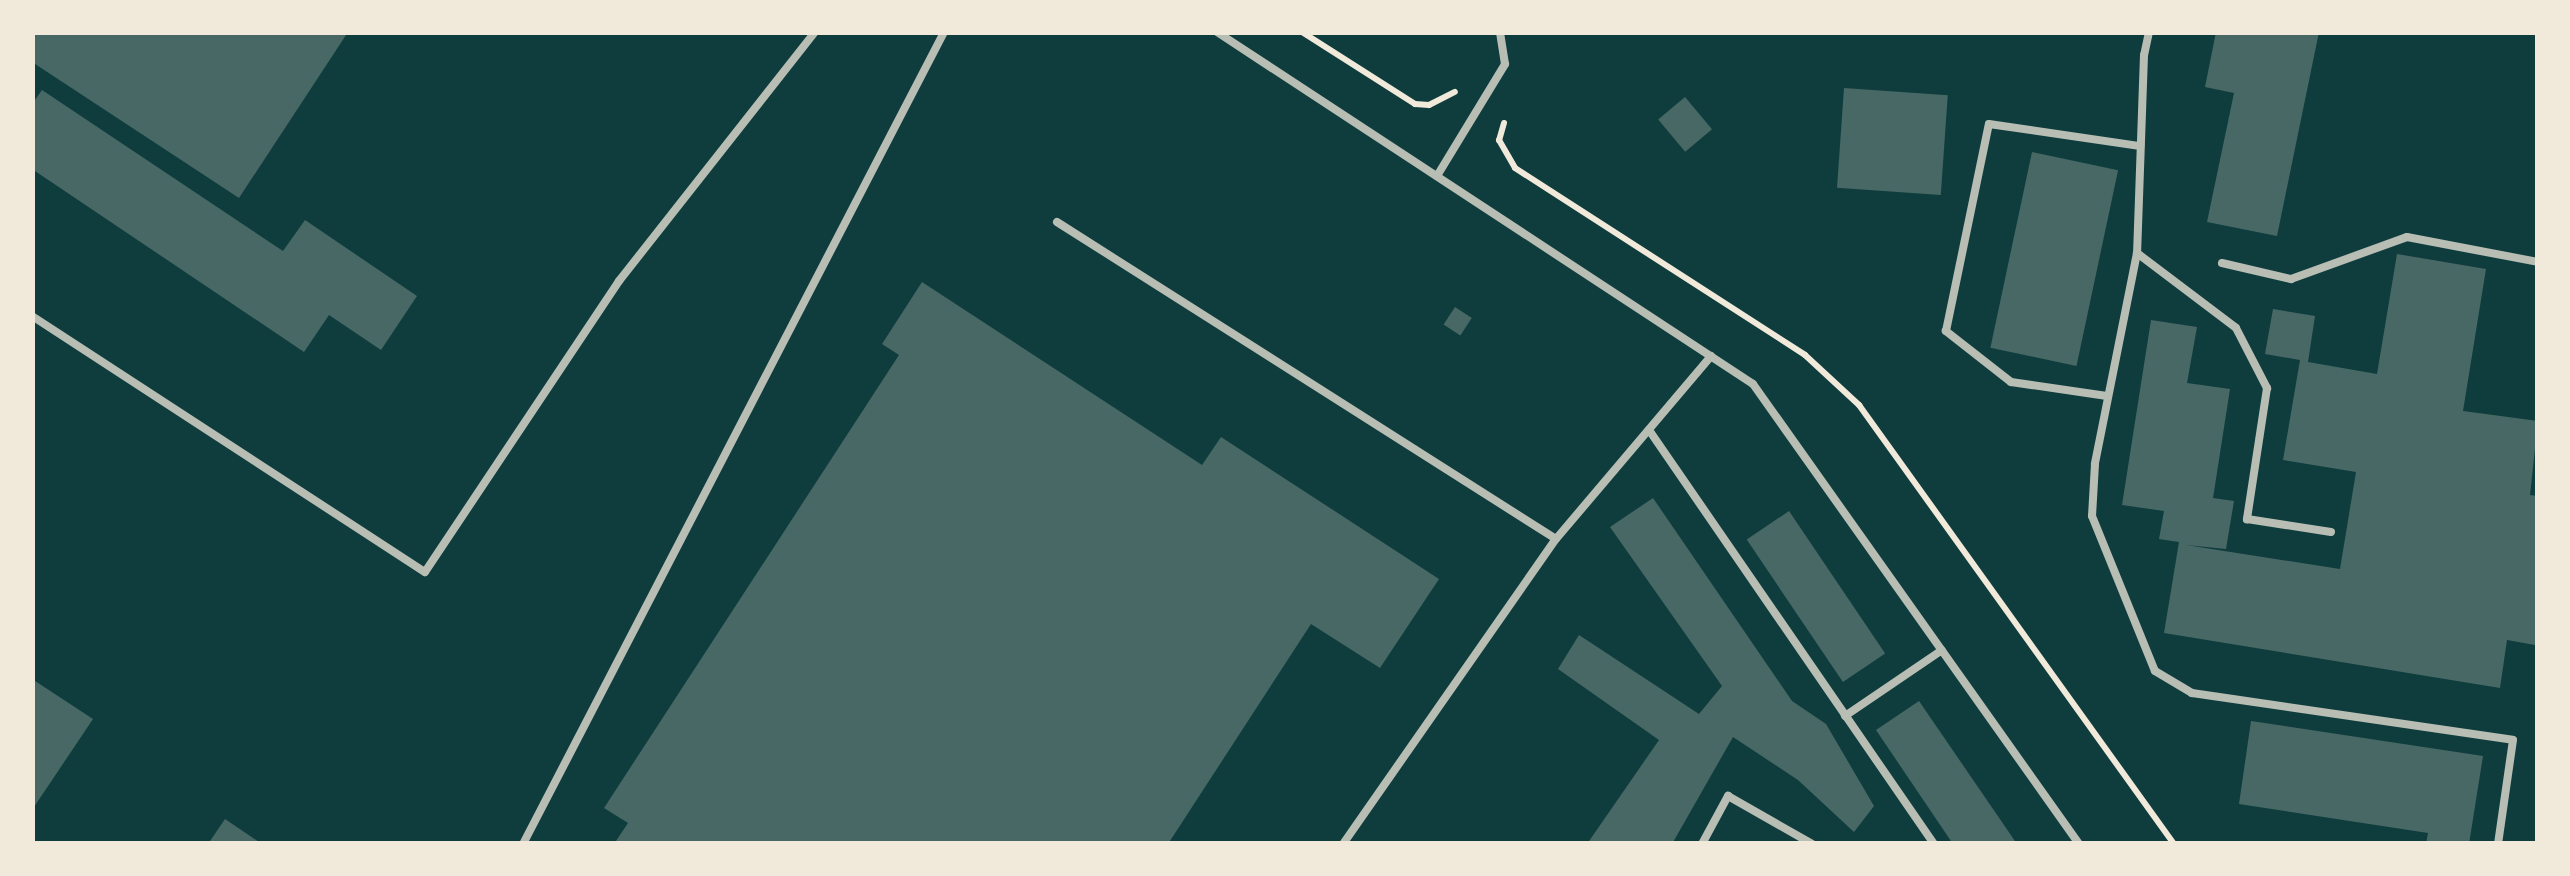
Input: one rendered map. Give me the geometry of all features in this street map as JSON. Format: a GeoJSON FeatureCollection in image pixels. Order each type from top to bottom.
{"type":"FeatureCollection","features":[{"type":"Feature","properties":{"kind":"lane"},"geometry":{"type":"LineString","coordinates":[[32,316],[425,572],[619,281],[815,32]]}},
{"type":"Feature","properties":{"kind":"lane"},"geometry":{"type":"LineString","coordinates":[[523,844],[944,32]]}},
{"type":"Feature","properties":{"kind":"lane"},"geometry":{"type":"LineString","coordinates":[[1217,32],[1753,384],[2079,844]]}},
{"type":"Feature","properties":{"kind":"lane"},"geometry":{"type":"LineString","coordinates":[[1437,176],[1504,64],[1500,32]]}},
{"type":"Feature","properties":{"kind":"lane"},"geometry":{"type":"LineString","coordinates":[[2149,32],[2137,253],[2107,396],[2092,516],[2155,671],[2192,693],[2513,740],[2498,844]]}},
{"type":"Feature","properties":{"kind":"lane"},"geometry":{"type":"LineString","coordinates":[[2107,396],[2012,382],[1946,331],[1989,124],[2140,146]]}},
{"type":"Feature","properties":{"kind":"lane"},"geometry":{"type":"LineString","coordinates":[[1058,222],[1556,539]]}},
{"type":"Feature","properties":{"kind":"lane"},"geometry":{"type":"LineString","coordinates":[[2222,262],[2290,279],[2408,237],[2538,262]]}},
{"type":"Feature","properties":{"kind":"lane"},"geometry":{"type":"LineString","coordinates":[[2137,253],[2236,328],[2267,388],[2246,519],[2332,532]]}},
{"type":"Feature","properties":{"kind":"lane"},"geometry":{"type":"LineString","coordinates":[[1343,844],[1556,539],[1711,356]]}},
{"type":"Feature","properties":{"kind":"lane"},"geometry":{"type":"LineString","coordinates":[[1649,430],[1934,844]]}},
{"type":"Feature","properties":{"kind":"lane"},"geometry":{"type":"LineString","coordinates":[[1846,716],[1942,650]]}},
{"type":"Feature","properties":{"kind":"lane"},"geometry":{"type":"LineString","coordinates":[[1702,844],[1728,796],[1812,844]]}},
{"type":"Feature","properties":{"kind":"path"},"geometry":{"type":"LineString","coordinates":[[1302,32],[1415,104],[1440,102],[1463,85],[1486,98]]}},
{"type":"Feature","properties":{"kind":"path"},"geometry":{"type":"LineString","coordinates":[[2034,647],[2174,844]]}},
{"type":"Feature","properties":{"kind":"building"},"geometry":{"type":"Polygon","coordinates":[[[32,32],[348,32],[239,198],[32,62],[32,32]]]}},
{"type":"Feature","properties":{"kind":"building"},"geometry":{"type":"Polygon","coordinates":[[[2216,32],[2319,32],[2277,236],[2207,222],[2234,93],[2205,87],[2216,32]]]}},
{"type":"Feature","properties":{"kind":"building"},"geometry":{"type":"Polygon","coordinates":[[[1844,88],[1948,95],[1941,195],[1837,188],[1844,88]]]}},
{"type":"Feature","properties":{"kind":"building"},"geometry":{"type":"Polygon","coordinates":[[[42,90],[283,251],[305,220],[417,296],[381,350],[329,315],[304,352],[32,169],[32,104],[42,90]]]}},
{"type":"Feature","properties":{"kind":"building"},"geometry":{"type":"Polygon","coordinates":[[[1685,97],[1712,129],[1685,152],[1658,119],[1685,97]]]}},
{"type":"Feature","properties":{"kind":"building"},"geometry":{"type":"Polygon","coordinates":[[[2032,152],[2118,170],[2076,366],[1990,348],[2032,152]]]}},
{"type":"Feature","properties":{"kind":"building"},"geometry":{"type":"Polygon","coordinates":[[[2397,254],[2486,269],[2463,411],[2538,421],[2530,495],[2538,496],[2538,629],[2535,645],[2507,640],[2500,688],[2164,633],[2179,542],[2159,539],[2164,511],[2122,505],[2151,320],[2197,327],[2187,383],[2230,389],[2213,498],[2234,501],[2226,549],[2186,545],[2340,569],[2356,472],[2283,460],[2300,360],[2265,354],[2273,309],[2315,316],[2308,362],[2377,374],[2397,254]]]}},
{"type":"Feature","properties":{"kind":"building"},"geometry":{"type":"Polygon","coordinates":[[[922,282],[1202,465],[1221,437],[1439,579],[1380,668],[1311,624],[1168,844],[614,844],[628,823],[604,808],[899,355],[882,344],[922,282]]]}},
{"type":"Feature","properties":{"kind":"building"},"geometry":{"type":"Polygon","coordinates":[[[1455,307],[1472,318],[1460,336],[1444,325],[1455,307]]]}},
{"type":"Feature","properties":{"kind":"building"},"geometry":{"type":"Polygon","coordinates":[[[1653,498],[1792,701],[1826,724],[1874,806],[1854,832],[1798,780],[1733,737],[1672,844],[1587,844],[1659,740],[1558,669],[1579,635],[1699,714],[1722,686],[1610,527],[1653,498]]]}},
{"type":"Feature","properties":{"kind":"building"},"geometry":{"type":"Polygon","coordinates":[[[1789,511],[1885,654],[1843,682],[1747,540],[1789,511]]]}},
{"type":"Feature","properties":{"kind":"building"},"geometry":{"type":"Polygon","coordinates":[[[32,679],[93,719],[32,810],[32,679]]]}},
{"type":"Feature","properties":{"kind":"building"},"geometry":{"type":"Polygon","coordinates":[[[1919,701],[2017,844],[1953,844],[1876,730],[1919,701]]]}},
{"type":"Feature","properties":{"kind":"building"},"geometry":{"type":"Polygon","coordinates":[[[2251,721],[2483,756],[2469,844],[2426,844],[2428,833],[2239,804],[2251,721]]]}},
{"type":"Feature","properties":{"kind":"building"},"geometry":{"type":"Polygon","coordinates":[[[225,819],[262,844],[208,844],[225,819]]]}}]}
